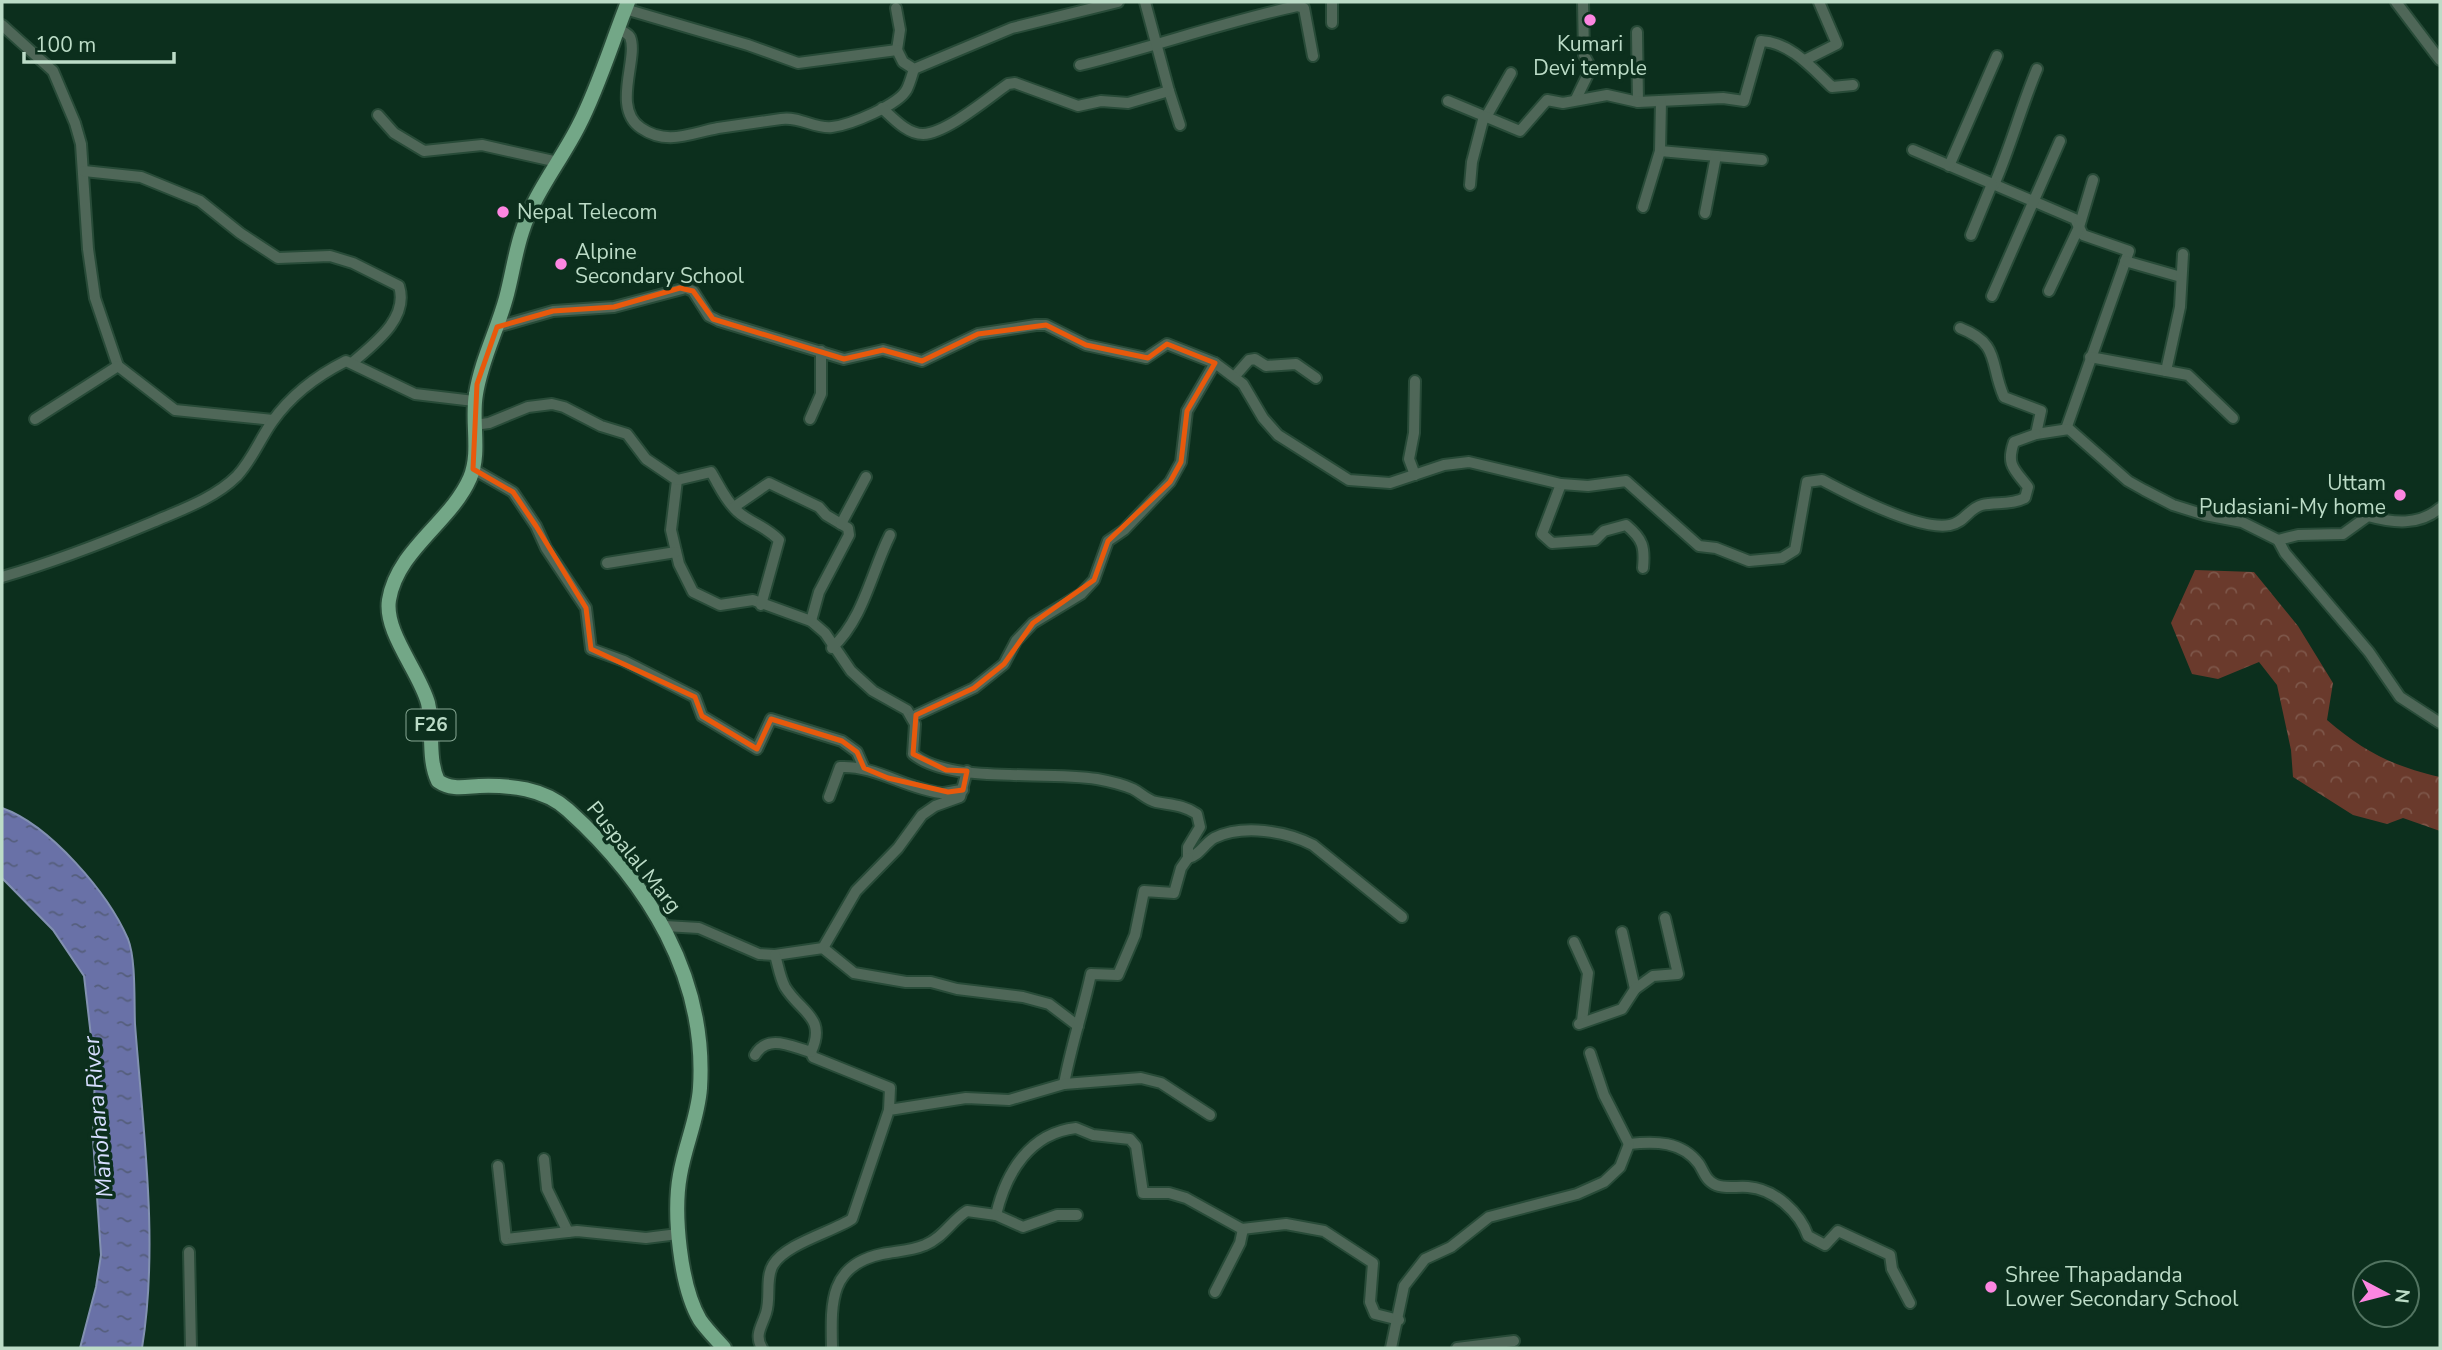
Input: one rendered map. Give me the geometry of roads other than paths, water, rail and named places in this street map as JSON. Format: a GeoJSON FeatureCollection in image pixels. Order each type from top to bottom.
{"type":"FeatureCollection","features":[{"type":"Feature","properties":{"kind":"main road","name":"Puspalal Marg"},"geometry":{"type":"LineString","coordinates":[[626,5],[582,120],[523,230],[474,401],[473,469],[463,491],[412,553],[389,600],[391,625],[418,677],[428,704],[435,774],[445,786],[524,789],[545,795],[565,808],[594,835],[665,926],[689,993],[699,1055],[697,1112],[676,1198],[678,1234],[690,1295],[700,1319],[724,1348]]}},
{"type":"Feature","properties":{"kind":"street"},"geometry":{"type":"LineString","coordinates":[[616,29],[625,32],[630,40],[626,94],[630,115],[640,128],[663,136],[688,137],[704,131],[783,119],[833,127],[882,108],[907,90],[914,69],[1012,28],[1118,2]]}},
{"type":"Feature","properties":{"kind":"street"},"geometry":{"type":"LineString","coordinates":[[1145,2],[1180,125]]}},
{"type":"Feature","properties":{"kind":"street"},"geometry":{"type":"LineString","coordinates":[[1332,2],[1332,23]]}},
{"type":"Feature","properties":{"kind":"street"},"geometry":{"type":"LineString","coordinates":[[1577,99],[1591,68],[1584,55],[1583,2]]}},
{"type":"Feature","properties":{"kind":"street"},"geometry":{"type":"LineString","coordinates":[[1805,61],[1837,44],[1819,2]]}},
{"type":"Feature","properties":{"kind":"street"},"geometry":{"type":"LineString","coordinates":[[2396,2],[2440,60]]}},
{"type":"Feature","properties":{"kind":"street"},"geometry":{"type":"LineString","coordinates":[[626,5],[798,63],[897,50]]}},
{"type":"Feature","properties":{"kind":"street"},"geometry":{"type":"LineString","coordinates":[[1080,65],[1156,46],[1245,17],[1297,6],[1304,8],[1313,55]]}},
{"type":"Feature","properties":{"kind":"street"},"geometry":{"type":"LineString","coordinates":[[896,8],[900,30],[897,50],[903,62],[914,69]]}},
{"type":"Feature","properties":{"kind":"street"},"geometry":{"type":"LineString","coordinates":[[2,25],[53,71],[75,123],[84,171],[88,248],[95,298],[118,366],[175,410],[273,420]]}},
{"type":"Feature","properties":{"kind":"street"},"geometry":{"type":"LineString","coordinates":[[1637,32],[1638,102]]}},
{"type":"Feature","properties":{"kind":"street"},"geometry":{"type":"LineString","coordinates":[[1448,101],[1520,131],[1546,100],[1563,103],[1607,95],[1638,102],[1723,98],[1744,101],[1761,41],[1775,41],[1805,61],[1832,87],[1853,85]]}},
{"type":"Feature","properties":{"kind":"street"},"geometry":{"type":"LineString","coordinates":[[1950,166],[1997,56]]}},
{"type":"Feature","properties":{"kind":"street"},"geometry":{"type":"LineString","coordinates":[[1971,235],[2012,144],[2015,120],[2037,69]]}},
{"type":"Feature","properties":{"kind":"street"},"geometry":{"type":"LineString","coordinates":[[1470,185],[1472,162],[1485,116],[1511,73]]}},
{"type":"Feature","properties":{"kind":"street"},"geometry":{"type":"LineString","coordinates":[[882,108],[905,128],[922,134],[941,129],[1008,84],[1015,83],[1078,106],[1101,101],[1128,103],[1169,91]]}},
{"type":"Feature","properties":{"kind":"street"},"geometry":{"type":"LineString","coordinates":[[1643,207],[1660,151],[1661,101]]}},
{"type":"Feature","properties":{"kind":"street"},"geometry":{"type":"LineString","coordinates":[[378,116],[394,133],[424,150],[482,145],[558,162]]}},
{"type":"Feature","properties":{"kind":"street"},"geometry":{"type":"LineString","coordinates":[[1993,296],[2060,141]]}},
{"type":"Feature","properties":{"kind":"street"},"geometry":{"type":"LineString","coordinates":[[1913,150],[2075,219],[2083,235],[2129,251],[2066,429]]}},
{"type":"Feature","properties":{"kind":"street"},"geometry":{"type":"LineString","coordinates":[[1660,151],[1762,160]]}},
{"type":"Feature","properties":{"kind":"street"},"geometry":{"type":"LineString","coordinates":[[1705,213],[1716,156]]}},
{"type":"Feature","properties":{"kind":"street"},"geometry":{"type":"LineString","coordinates":[[84,171],[141,177],[200,201],[240,233],[278,258],[330,256],[390,279],[399,286],[401,308],[379,341],[354,362]]}},
{"type":"Feature","properties":{"kind":"street"},"geometry":{"type":"LineString","coordinates":[[2049,291],[2079,227],[2094,180]]}},
{"type":"Feature","properties":{"kind":"street"},"geometry":{"type":"LineString","coordinates":[[2166,371],[2180,307],[2183,254]]}},
{"type":"Feature","properties":{"kind":"street"},"geometry":{"type":"LineString","coordinates":[[2125,261],[2181,276]]}},
{"type":"Feature","properties":{"kind":"street"},"geometry":{"type":"LineString","coordinates":[[497,327],[553,311],[614,307],[685,288],[693,291],[713,319],[844,359],[883,350],[922,361],[978,334],[1046,325],[1086,345],[1146,358],[1167,344],[1215,363],[1235,376],[1251,393],[1263,418],[1278,435],[1338,476],[1377,484],[1390,483],[1444,465],[1469,462],[1561,484],[1588,486],[1626,481],[1657,506],[1691,542],[1706,548],[1716,548],[1739,559],[1756,562],[1782,558],[1795,550],[1807,482],[1811,480],[1822,480],[1884,509],[1941,526],[1962,522],[1980,505],[2017,502],[2025,498],[2028,486],[2013,472],[2009,456],[2014,442],[2036,434],[2066,429],[2128,481],[2144,490],[2194,512],[2242,522],[2278,540],[2285,553],[2369,652],[2399,697],[2440,723]]}},
{"type":"Feature","properties":{"kind":"street"},"geometry":{"type":"LineString","coordinates":[[1960,328],[1979,336],[1991,350],[2004,397],[2041,411],[2036,434]]}},
{"type":"Feature","properties":{"kind":"street"},"geometry":{"type":"LineString","coordinates":[[810,419],[821,394],[821,351]]}},
{"type":"Feature","properties":{"kind":"street"},"geometry":{"type":"LineString","coordinates":[[2090,357],[2166,371],[2193,379],[2233,418]]}},
{"type":"Feature","properties":{"kind":"street"},"geometry":{"type":"LineString","coordinates":[[1235,376],[1249,360],[1255,359],[1266,366],[1296,364],[1316,378]]}},
{"type":"Feature","properties":{"kind":"street"},"geometry":{"type":"LineString","coordinates":[[2,577],[75,555],[196,503],[239,475],[273,420],[323,373],[346,361],[354,362],[402,390],[474,401]]}},
{"type":"Feature","properties":{"kind":"street"},"geometry":{"type":"LineString","coordinates":[[912,717],[974,688],[1004,664],[1016,641],[1033,623],[1081,594],[1094,580],[1108,541],[1124,530],[1170,482],[1181,462],[1188,411],[1215,363]]}},
{"type":"Feature","properties":{"kind":"street"},"geometry":{"type":"LineString","coordinates":[[35,419],[118,366]]}},
{"type":"Feature","properties":{"kind":"street"},"geometry":{"type":"LineString","coordinates":[[1415,381],[1414,433],[1409,458],[1415,475]]}},
{"type":"Feature","properties":{"kind":"street"},"geometry":{"type":"LineString","coordinates":[[474,425],[489,423],[528,407],[552,404],[626,434],[646,459],[677,480],[711,472],[734,507],[765,526],[779,540],[761,605]]}},
{"type":"Feature","properties":{"kind":"street"},"geometry":{"type":"LineString","coordinates":[[473,469],[513,492],[536,526],[546,548],[586,608],[590,649],[624,661],[695,697],[702,716],[757,749],[771,719],[842,741],[857,752],[864,768]]}},
{"type":"Feature","properties":{"kind":"street"},"geometry":{"type":"LineString","coordinates":[[841,524],[866,477]]}},
{"type":"Feature","properties":{"kind":"street"},"geometry":{"type":"LineString","coordinates":[[677,480],[671,530],[687,584],[701,598],[720,605],[746,600],[811,621],[825,634],[832,648],[873,691],[907,710],[915,724],[912,754],[946,770],[1097,779],[1130,788],[1148,799],[1190,809],[1197,814],[1200,827],[1188,847],[1188,858],[1181,868],[1174,893],[1144,891],[1134,939],[1118,975],[1091,974],[1078,1026],[1072,1038],[1064,1084]]}},
{"type":"Feature","properties":{"kind":"street"},"geometry":{"type":"LineString","coordinates":[[734,507],[769,483],[819,507],[848,528],[849,535],[819,592],[811,621]]}},
{"type":"Feature","properties":{"kind":"street"},"geometry":{"type":"LineString","coordinates":[[1561,484],[1542,534],[1552,542],[1595,540],[1604,531],[1626,525],[1638,535],[1645,547],[1643,568]]}},
{"type":"Feature","properties":{"kind":"street"},"geometry":{"type":"LineString","coordinates":[[2278,540],[2298,535],[2343,534],[2368,516],[2414,522],[2430,517],[2440,508]]}},
{"type":"Feature","properties":{"kind":"street"},"geometry":{"type":"LineString","coordinates":[[832,648],[845,636],[867,595],[890,535]]}},
{"type":"Feature","properties":{"kind":"street"},"geometry":{"type":"LineString","coordinates":[[607,563],[676,552]]}},
{"type":"Feature","properties":{"kind":"street"},"geometry":{"type":"LineString","coordinates":[[829,797],[840,767],[864,768],[940,793],[963,790]]}},
{"type":"Feature","properties":{"kind":"street"},"geometry":{"type":"LineString","coordinates":[[823,948],[856,891],[898,848],[916,821],[935,806],[956,800],[963,790],[967,771]]}},
{"type":"Feature","properties":{"kind":"street"},"geometry":{"type":"LineString","coordinates":[[1188,858],[1194,857],[1216,837],[1233,833],[1296,836],[1313,845],[1402,917]]}},
{"type":"Feature","properties":{"kind":"street"},"geometry":{"type":"LineString","coordinates":[[1574,942],[1588,973],[1589,984],[1580,1023],[1622,1009],[1635,989],[1653,976],[1678,974],[1665,918]]}},
{"type":"Feature","properties":{"kind":"street"},"geometry":{"type":"LineString","coordinates":[[665,926],[699,928],[759,954],[775,955],[823,948],[853,973],[1023,997],[1049,1004],[1078,1026]]}},
{"type":"Feature","properties":{"kind":"street"},"geometry":{"type":"LineString","coordinates":[[1622,932],[1635,989]]}},
{"type":"Feature","properties":{"kind":"street"},"geometry":{"type":"LineString","coordinates":[[762,1348],[758,1335],[769,1301],[772,1266],[780,1257],[852,1219],[889,1110],[890,1088],[813,1057],[811,1052],[819,1031],[798,1000],[784,986],[775,955]]}},
{"type":"Feature","properties":{"kind":"street"},"geometry":{"type":"LineString","coordinates":[[755,1055],[764,1044],[773,1042],[811,1052]]}},
{"type":"Feature","properties":{"kind":"street"},"geometry":{"type":"LineString","coordinates":[[1391,1348],[1407,1280],[1425,1259],[1451,1247],[1489,1217],[1577,1194],[1604,1182],[1620,1167],[1629,1144],[1604,1095],[1590,1053]]}},
{"type":"Feature","properties":{"kind":"street"},"geometry":{"type":"LineString","coordinates":[[889,1110],[966,1098],[1009,1100],[1064,1084],[1142,1078],[1161,1083],[1210,1115]]}},
{"type":"Feature","properties":{"kind":"street"},"geometry":{"type":"LineString","coordinates":[[996,1215],[1005,1184],[1035,1142],[1076,1128],[1094,1135],[1111,1135],[1135,1141],[1143,1193],[1186,1198],[1243,1230],[1286,1224],[1331,1234],[1373,1263],[1370,1303],[1375,1314],[1399,1320]]}},
{"type":"Feature","properties":{"kind":"street"},"geometry":{"type":"LineString","coordinates":[[1629,1144],[1666,1143],[1690,1156],[1712,1184],[1723,1188],[1756,1188],[1773,1195],[1802,1220],[1808,1236],[1825,1245],[1838,1231],[1890,1255],[1892,1269],[1910,1303]]}},
{"type":"Feature","properties":{"kind":"street"},"geometry":{"type":"LineString","coordinates":[[544,1159],[547,1189],[568,1232]]}},
{"type":"Feature","properties":{"kind":"street"},"geometry":{"type":"LineString","coordinates":[[498,1166],[506,1239],[568,1232],[646,1238],[678,1234]]}},
{"type":"Feature","properties":{"kind":"street"},"geometry":{"type":"LineString","coordinates":[[832,1348],[832,1304],[839,1280],[846,1270],[858,1262],[929,1244],[967,1211],[996,1215],[1023,1227],[1057,1214],[1077,1215]]}},
{"type":"Feature","properties":{"kind":"street"},"geometry":{"type":"LineString","coordinates":[[1216,1292],[1243,1230]]}},
{"type":"Feature","properties":{"kind":"street"},"geometry":{"type":"LineString","coordinates":[[189,1252],[191,1348]]}},
{"type":"Feature","properties":{"kind":"street"},"geometry":{"type":"LineString","coordinates":[[1457,1348],[1514,1341]]}},
{"type":"Feature","properties":{"kind":"water","name":"Manohara River"},"geometry":{"type":"Polygon","coordinates":[[[2,808],[39,829],[76,863],[107,902],[131,947],[148,1186],[149,1268],[142,1348],[80,1348],[96,1287],[101,1255],[93,1139],[95,1071],[84,976],[53,930],[2,878],[2,808]]]}},
{"type":"Feature","properties":{"kind":"place","name":"Kumari Devi temple"},"geometry":{"type":"Point","coordinates":[1590,20]}},
{"type":"Feature","properties":{"kind":"place","name":"Nepal Telecom"},"geometry":{"type":"Point","coordinates":[503,212]}},
{"type":"Feature","properties":{"kind":"place","name":"Alpine Secondary School"},"geometry":{"type":"Point","coordinates":[561,264]}},
{"type":"Feature","properties":{"kind":"place","name":"Uttam Pudasiani-My home"},"geometry":{"type":"Point","coordinates":[2400,495]}},
{"type":"Feature","properties":{"kind":"place","name":"Shree Thapadanda Lower Secondary School"},"geometry":{"type":"Point","coordinates":[1991,1287]}}]}
